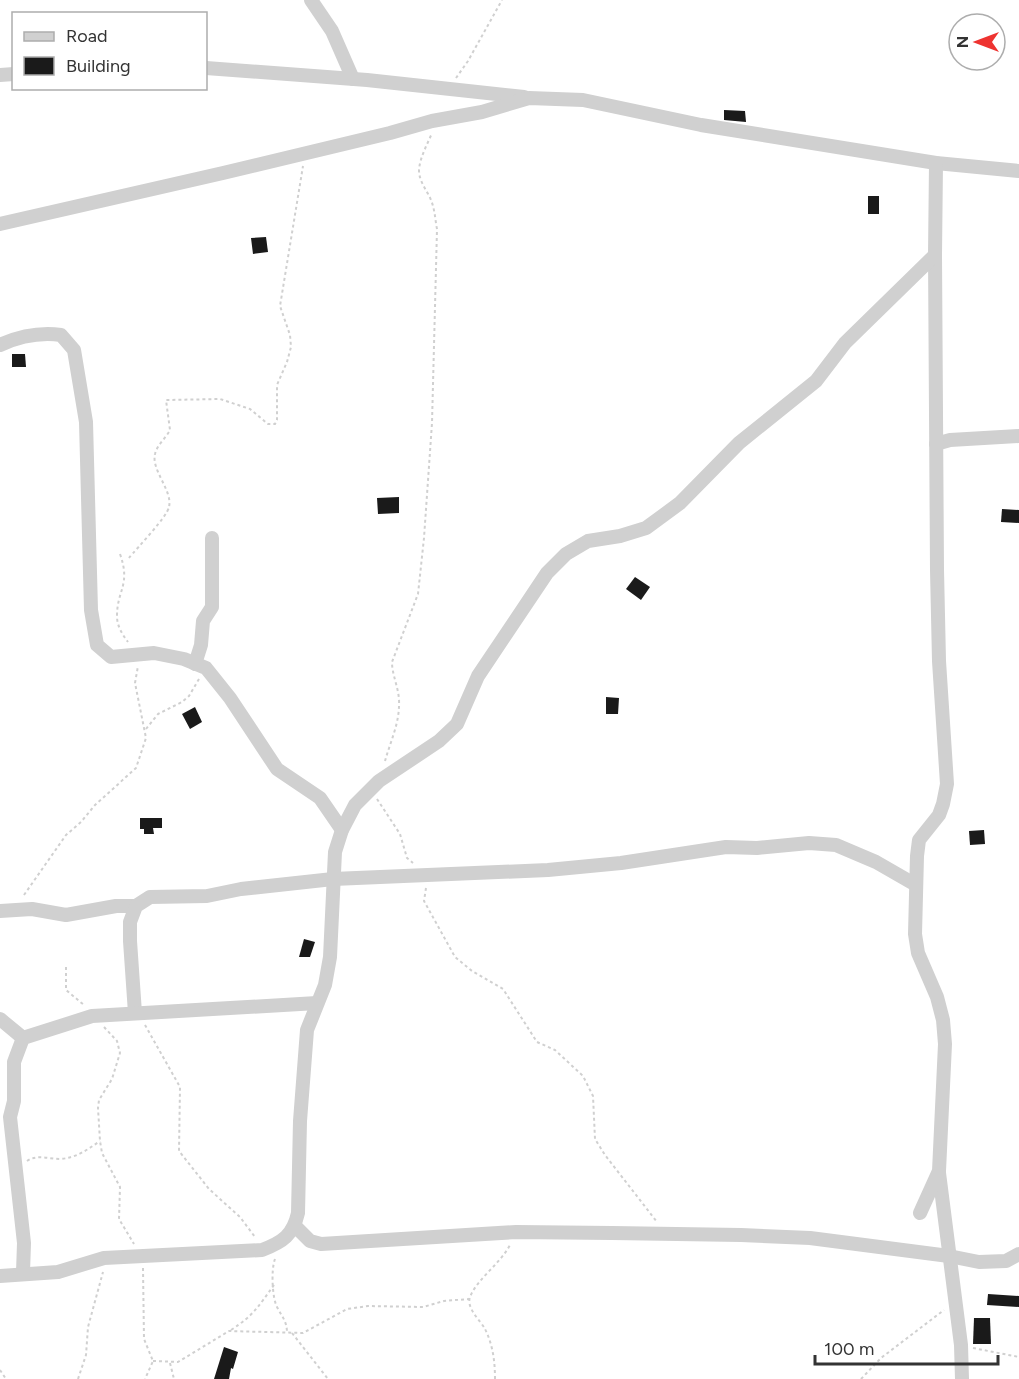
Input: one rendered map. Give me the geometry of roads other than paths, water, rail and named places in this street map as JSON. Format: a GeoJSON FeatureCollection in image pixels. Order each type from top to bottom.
{"type":"FeatureCollection","features":[{"type":"Feature","properties":{"kind":"street"},"geometry":{"type":"LineString","coordinates":[[311,0],[332,31],[353,79]]}},
{"type":"Feature","properties":{"kind":"street"},"geometry":{"type":"LineString","coordinates":[[207,68],[353,79],[529,98],[583,100],[701,125],[936,163],[1019,171]]}},
{"type":"Feature","properties":{"kind":"street"},"geometry":{"type":"LineString","coordinates":[[0,224],[300,155],[432,121],[482,112],[529,98]]}},
{"type":"Feature","properties":{"kind":"street"},"geometry":{"type":"LineString","coordinates":[[936,163],[939,661],[947,784],[944,804],[919,840],[916,856],[915,934],[918,953],[937,997],[943,1020],[945,1044],[939,1171],[961,1345],[962,1379]]}},
{"type":"Feature","properties":{"kind":"street"},"geometry":{"type":"LineString","coordinates":[[0,1276],[58,1272],[104,1258],[262,1250],[280,1242],[295,1226],[299,1191],[300,1121],[305,1043],[307,1030],[325,984],[330,957],[335,852],[342,830],[355,805],[375,785],[439,741],[457,724],[478,676],[547,573],[566,554],[588,541],[620,536],[646,528],[680,503],[739,443],[816,381],[845,343],[935,255]]}},
{"type":"Feature","properties":{"kind":"street"},"geometry":{"type":"LineString","coordinates":[[0,345],[17,337],[46,333],[61,335],[74,350],[86,422],[91,610],[98,645],[111,657],[154,653],[184,659],[201,666],[230,698],[277,769],[320,798],[342,830]]}},
{"type":"Feature","properties":{"kind":"street"},"geometry":{"type":"LineString","coordinates":[[936,444],[950,440],[1019,436]]}},
{"type":"Feature","properties":{"kind":"street"},"geometry":{"type":"LineString","coordinates":[[201,666],[203,621],[212,607],[212,538]]}},
{"type":"Feature","properties":{"kind":"street"},"geometry":{"type":"LineString","coordinates":[[0,912],[32,909],[66,915],[116,906],[136,906],[150,897],[207,896],[241,889],[333,879],[548,870],[621,863],[726,847],[757,848],[809,843],[836,845],[876,862],[916,885]]}},
{"type":"Feature","properties":{"kind":"street"},"geometry":{"type":"LineString","coordinates":[[136,906],[130,922],[130,941],[137,1013]]}},
{"type":"Feature","properties":{"kind":"street"},"geometry":{"type":"LineString","coordinates":[[23,1273],[24,1243],[9,1117],[14,1101],[14,1062],[23,1038],[92,1016],[317,1003]]}},
{"type":"Feature","properties":{"kind":"street"},"geometry":{"type":"LineString","coordinates":[[0,1018],[23,1038]]}},
{"type":"Feature","properties":{"kind":"street"},"geometry":{"type":"LineString","coordinates":[[920,1213],[939,1171]]}},
{"type":"Feature","properties":{"kind":"street"},"geometry":{"type":"LineString","coordinates":[[295,1226],[310,1241],[333,1244],[516,1232],[667,1234],[810,1238],[979,1262],[1006,1261],[1019,1254]]}}]}
